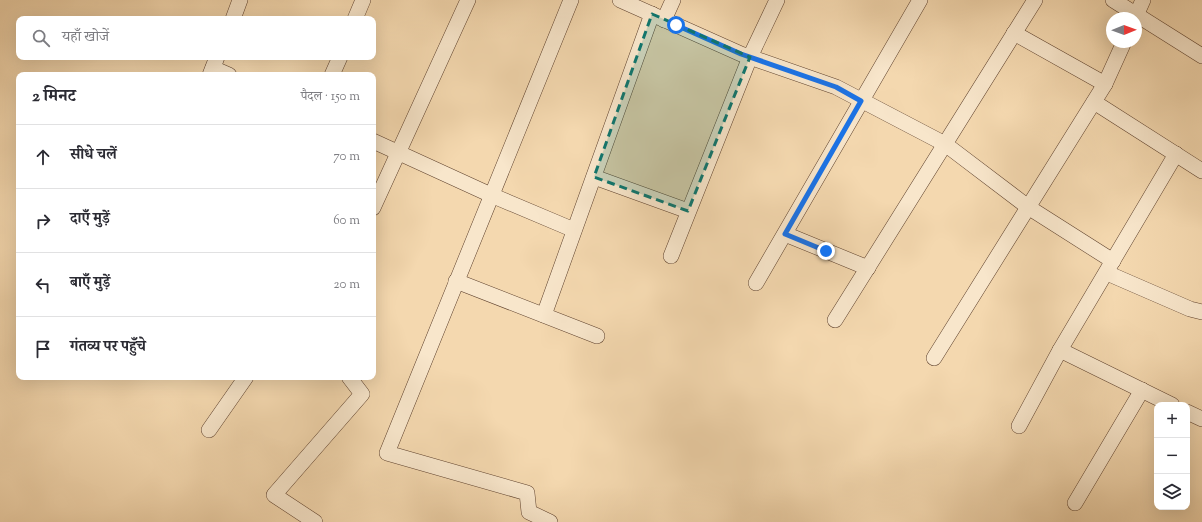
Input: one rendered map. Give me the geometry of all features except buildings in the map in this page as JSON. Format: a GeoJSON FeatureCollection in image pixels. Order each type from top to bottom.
{"type":"FeatureCollection","features":[{"type":"Feature","properties":{"kind":"street"},"geometry":{"type":"LineString","coordinates":[[233,16],[240,0]]}},
{"type":"Feature","properties":{"kind":"street"},"geometry":{"type":"LineString","coordinates":[[356,16],[363,0]]}},
{"type":"Feature","properties":{"kind":"street"},"geometry":{"type":"LineString","coordinates":[[376,201],[468,0]]}},
{"type":"Feature","properties":{"kind":"street"},"geometry":{"type":"LineString","coordinates":[[550,522],[527,517],[527,493],[387,453],[571,0]]}},
{"type":"Feature","properties":{"kind":"street"},"geometry":{"type":"LineString","coordinates":[[620,0],[750,57],[836,87],[945,144],[1110,267],[1190,310],[1202,312]]}},
{"type":"Feature","properties":{"kind":"street"},"geometry":{"type":"LineString","coordinates":[[544,315],[594,177],[658,17],[673,0]]}},
{"type":"Feature","properties":{"kind":"street"},"geometry":{"type":"LineString","coordinates":[[671,256],[750,57],[777,0]]}},
{"type":"Feature","properties":{"kind":"street"},"geometry":{"type":"LineString","coordinates":[[756,283],[920,0]]}},
{"type":"Feature","properties":{"kind":"street"},"geometry":{"type":"LineString","coordinates":[[835,320],[1034,0]]}},
{"type":"Feature","properties":{"kind":"street"},"geometry":{"type":"LineString","coordinates":[[1113,0],[1130,12]]}},
{"type":"Feature","properties":{"kind":"street"},"geometry":{"type":"LineString","coordinates":[[1137,12],[1143,0]]}},
{"type":"Feature","properties":{"kind":"street"},"geometry":{"type":"LineString","coordinates":[[1142,20],[1202,56]]}},
{"type":"Feature","properties":{"kind":"street"},"geometry":{"type":"LineString","coordinates":[[1014,33],[1105,84]]}},
{"type":"Feature","properties":{"kind":"street"},"geometry":{"type":"LineString","coordinates":[[934,358],[1105,84],[1121,48]]}},
{"type":"Feature","properties":{"kind":"street"},"geometry":{"type":"LineString","coordinates":[[333,72],[339,60]]}},
{"type":"Feature","properties":{"kind":"street"},"geometry":{"type":"LineString","coordinates":[[213,67],[223,72]]}},
{"type":"Feature","properties":{"kind":"street"},"geometry":{"type":"LineString","coordinates":[[1094,102],[1202,171]]}},
{"type":"Feature","properties":{"kind":"street"},"geometry":{"type":"LineString","coordinates":[[376,142],[491,195],[574,230]]}},
{"type":"Feature","properties":{"kind":"street"},"geometry":{"type":"LineString","coordinates":[[1019,426],[1060,350],[1176,154]]}},
{"type":"Feature","properties":{"kind":"street"},"geometry":{"type":"LineString","coordinates":[[594,177],[688,211]]}},
{"type":"Feature","properties":{"kind":"street"},"geometry":{"type":"LineString","coordinates":[[785,234],[868,268]]}},
{"type":"Feature","properties":{"kind":"street"},"geometry":{"type":"LineString","coordinates":[[456,281],[597,336]]}},
{"type":"Feature","properties":{"kind":"street"},"geometry":{"type":"LineString","coordinates":[[1060,350],[1166,402]]}},
{"type":"Feature","properties":{"kind":"street"},"geometry":{"type":"LineString","coordinates":[[209,430],[244,380]]}},
{"type":"Feature","properties":{"kind":"street"},"geometry":{"type":"LineString","coordinates":[[315,522],[274,495],[362,394],[351,380]]}},
{"type":"Feature","properties":{"kind":"street"},"geometry":{"type":"LineString","coordinates":[[1075,503],[1142,390]]}},
{"type":"Feature","properties":{"kind":"street"},"geometry":{"type":"LineString","coordinates":[[1190,413],[1202,419]]}},
{"type":"Feature","properties":{"kind":"highlighted area"},"geometry":{"type":"Polygon","coordinates":[[[652,14],[750,57],[688,211],[594,177],[652,14]]]}},
{"type":"Feature","properties":{"kind":"route"},"geometry":{"type":"LineString","coordinates":[[676,25],[741,54],[836,87],[861,101],[785,234],[826,251]]}}]}
